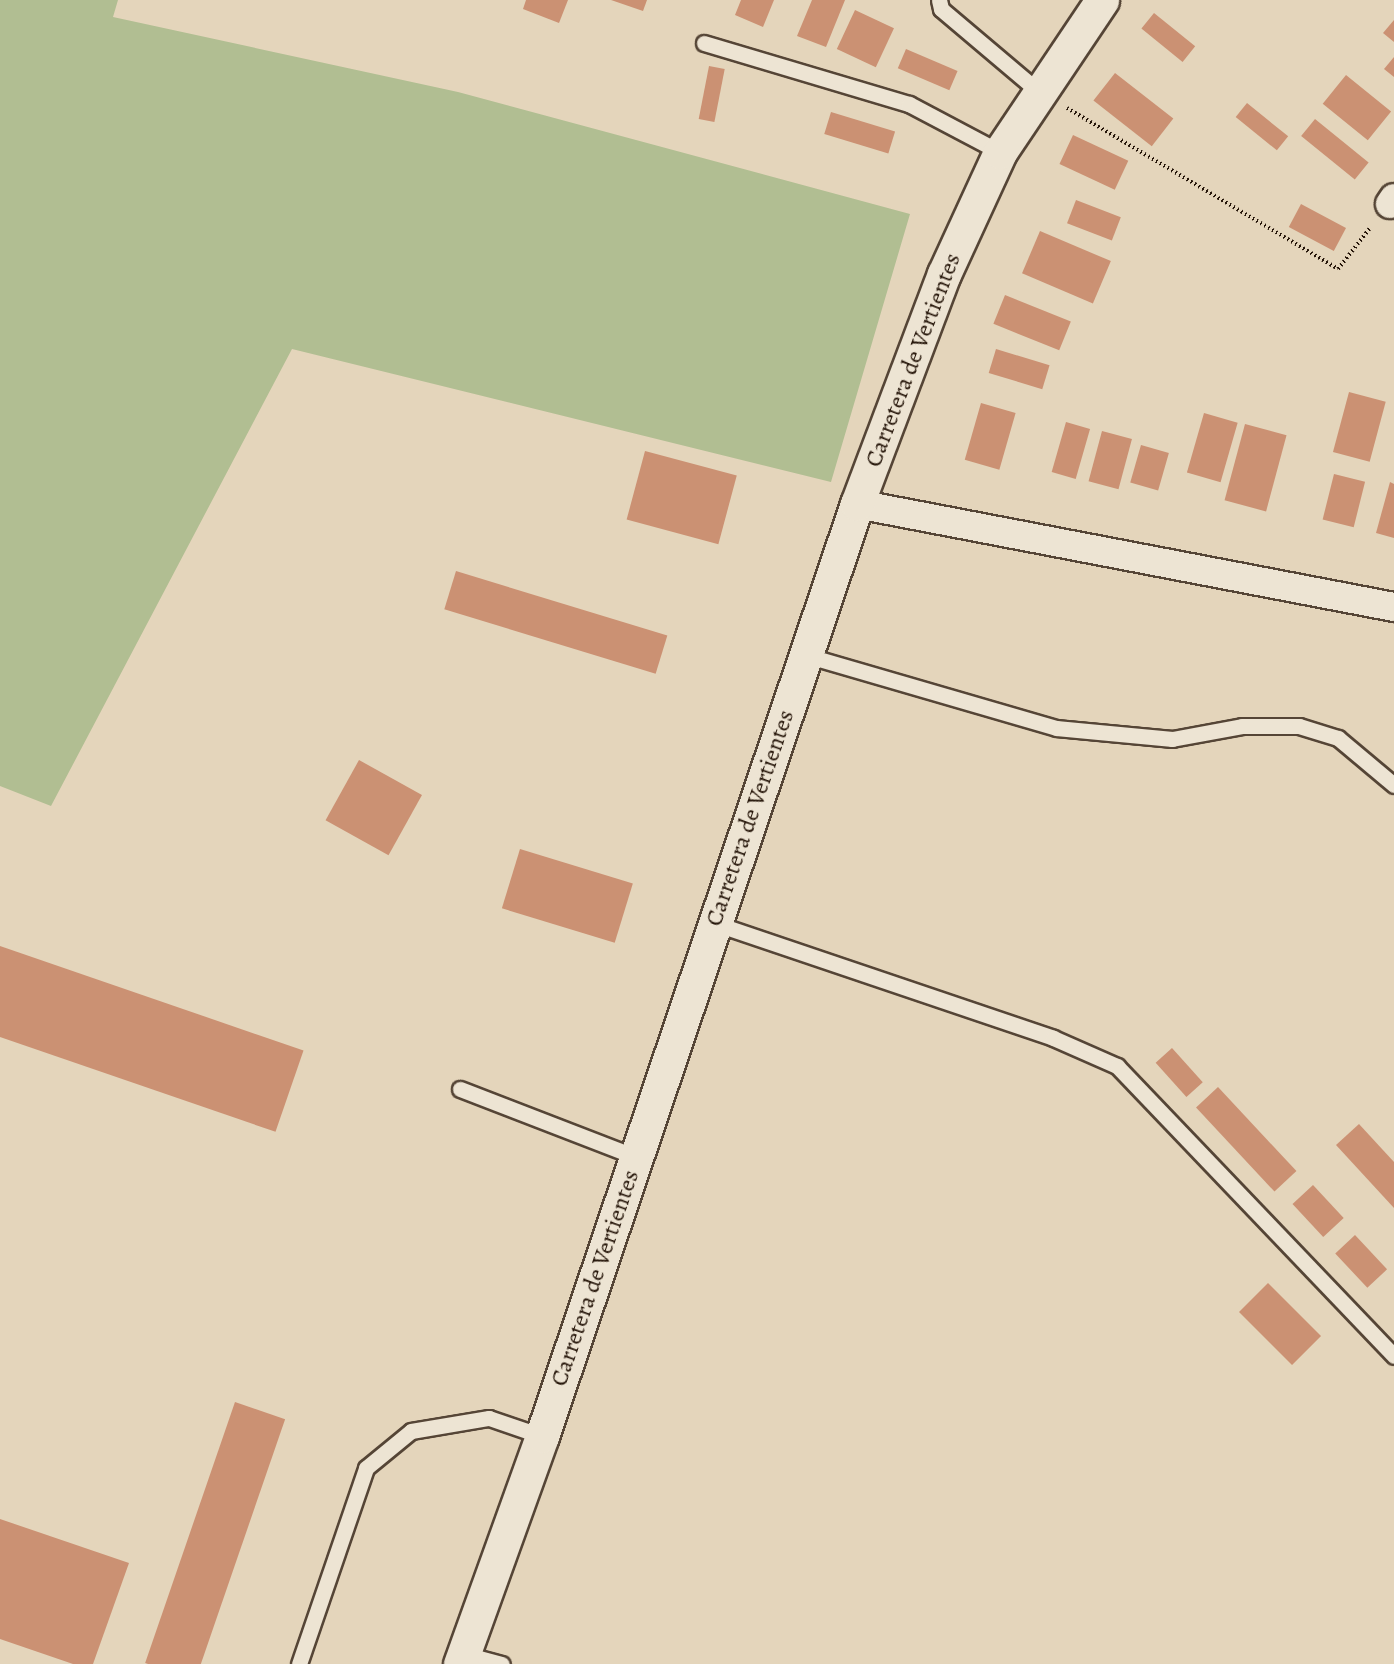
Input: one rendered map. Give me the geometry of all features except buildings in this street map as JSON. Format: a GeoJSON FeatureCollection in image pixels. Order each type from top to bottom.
{"type":"FeatureCollection","features":[{"type":"Feature","properties":{"kind":"main road","name":"Carretera de Vertientes"},"geometry":{"type":"LineString","coordinates":[[462,1659],[542,1436],[857,504],[944,274],[1000,152],[1038,91],[1102,0]]}},
{"type":"Feature","properties":{"kind":"street"},"geometry":{"type":"LineString","coordinates":[[857,504],[1394,607]]}},
{"type":"Feature","properties":{"kind":"lane"},"geometry":{"type":"LineString","coordinates":[[939,0],[941,9],[1038,91]]}},
{"type":"Feature","properties":{"kind":"lane"},"geometry":{"type":"LineString","coordinates":[[704,44],[909,104],[1000,152]]}},
{"type":"Feature","properties":{"kind":"lane"},"geometry":{"type":"LineString","coordinates":[[806,655],[1056,729],[1172,739],[1242,726],[1299,726],[1338,738],[1394,785]]}},
{"type":"Feature","properties":{"kind":"lane"},"geometry":{"type":"LineString","coordinates":[[714,923],[1053,1038],[1117,1066],[1394,1356]]}},
{"type":"Feature","properties":{"kind":"lane"},"geometry":{"type":"LineString","coordinates":[[460,1089],[636,1157]]}},
{"type":"Feature","properties":{"kind":"lane"},"geometry":{"type":"LineString","coordinates":[[299,1664],[366,1468],[411,1431],[489,1419],[542,1436]]}},
{"type":"Feature","properties":{"kind":"lane"},"geometry":{"type":"LineString","coordinates":[[462,1659],[502,1664]]}},
{"type":"Feature","properties":{"kind":"path"},"geometry":{"type":"LineString","coordinates":[[1038,91],[1338,269],[1392,201]]}},
{"type":"Feature","properties":{"kind":"green space"},"geometry":{"type":"Polygon","coordinates":[[[0,0],[118,0],[113,17],[458,92],[910,214],[831,482],[292,349],[51,806],[0,786],[0,0]]]}}]}
